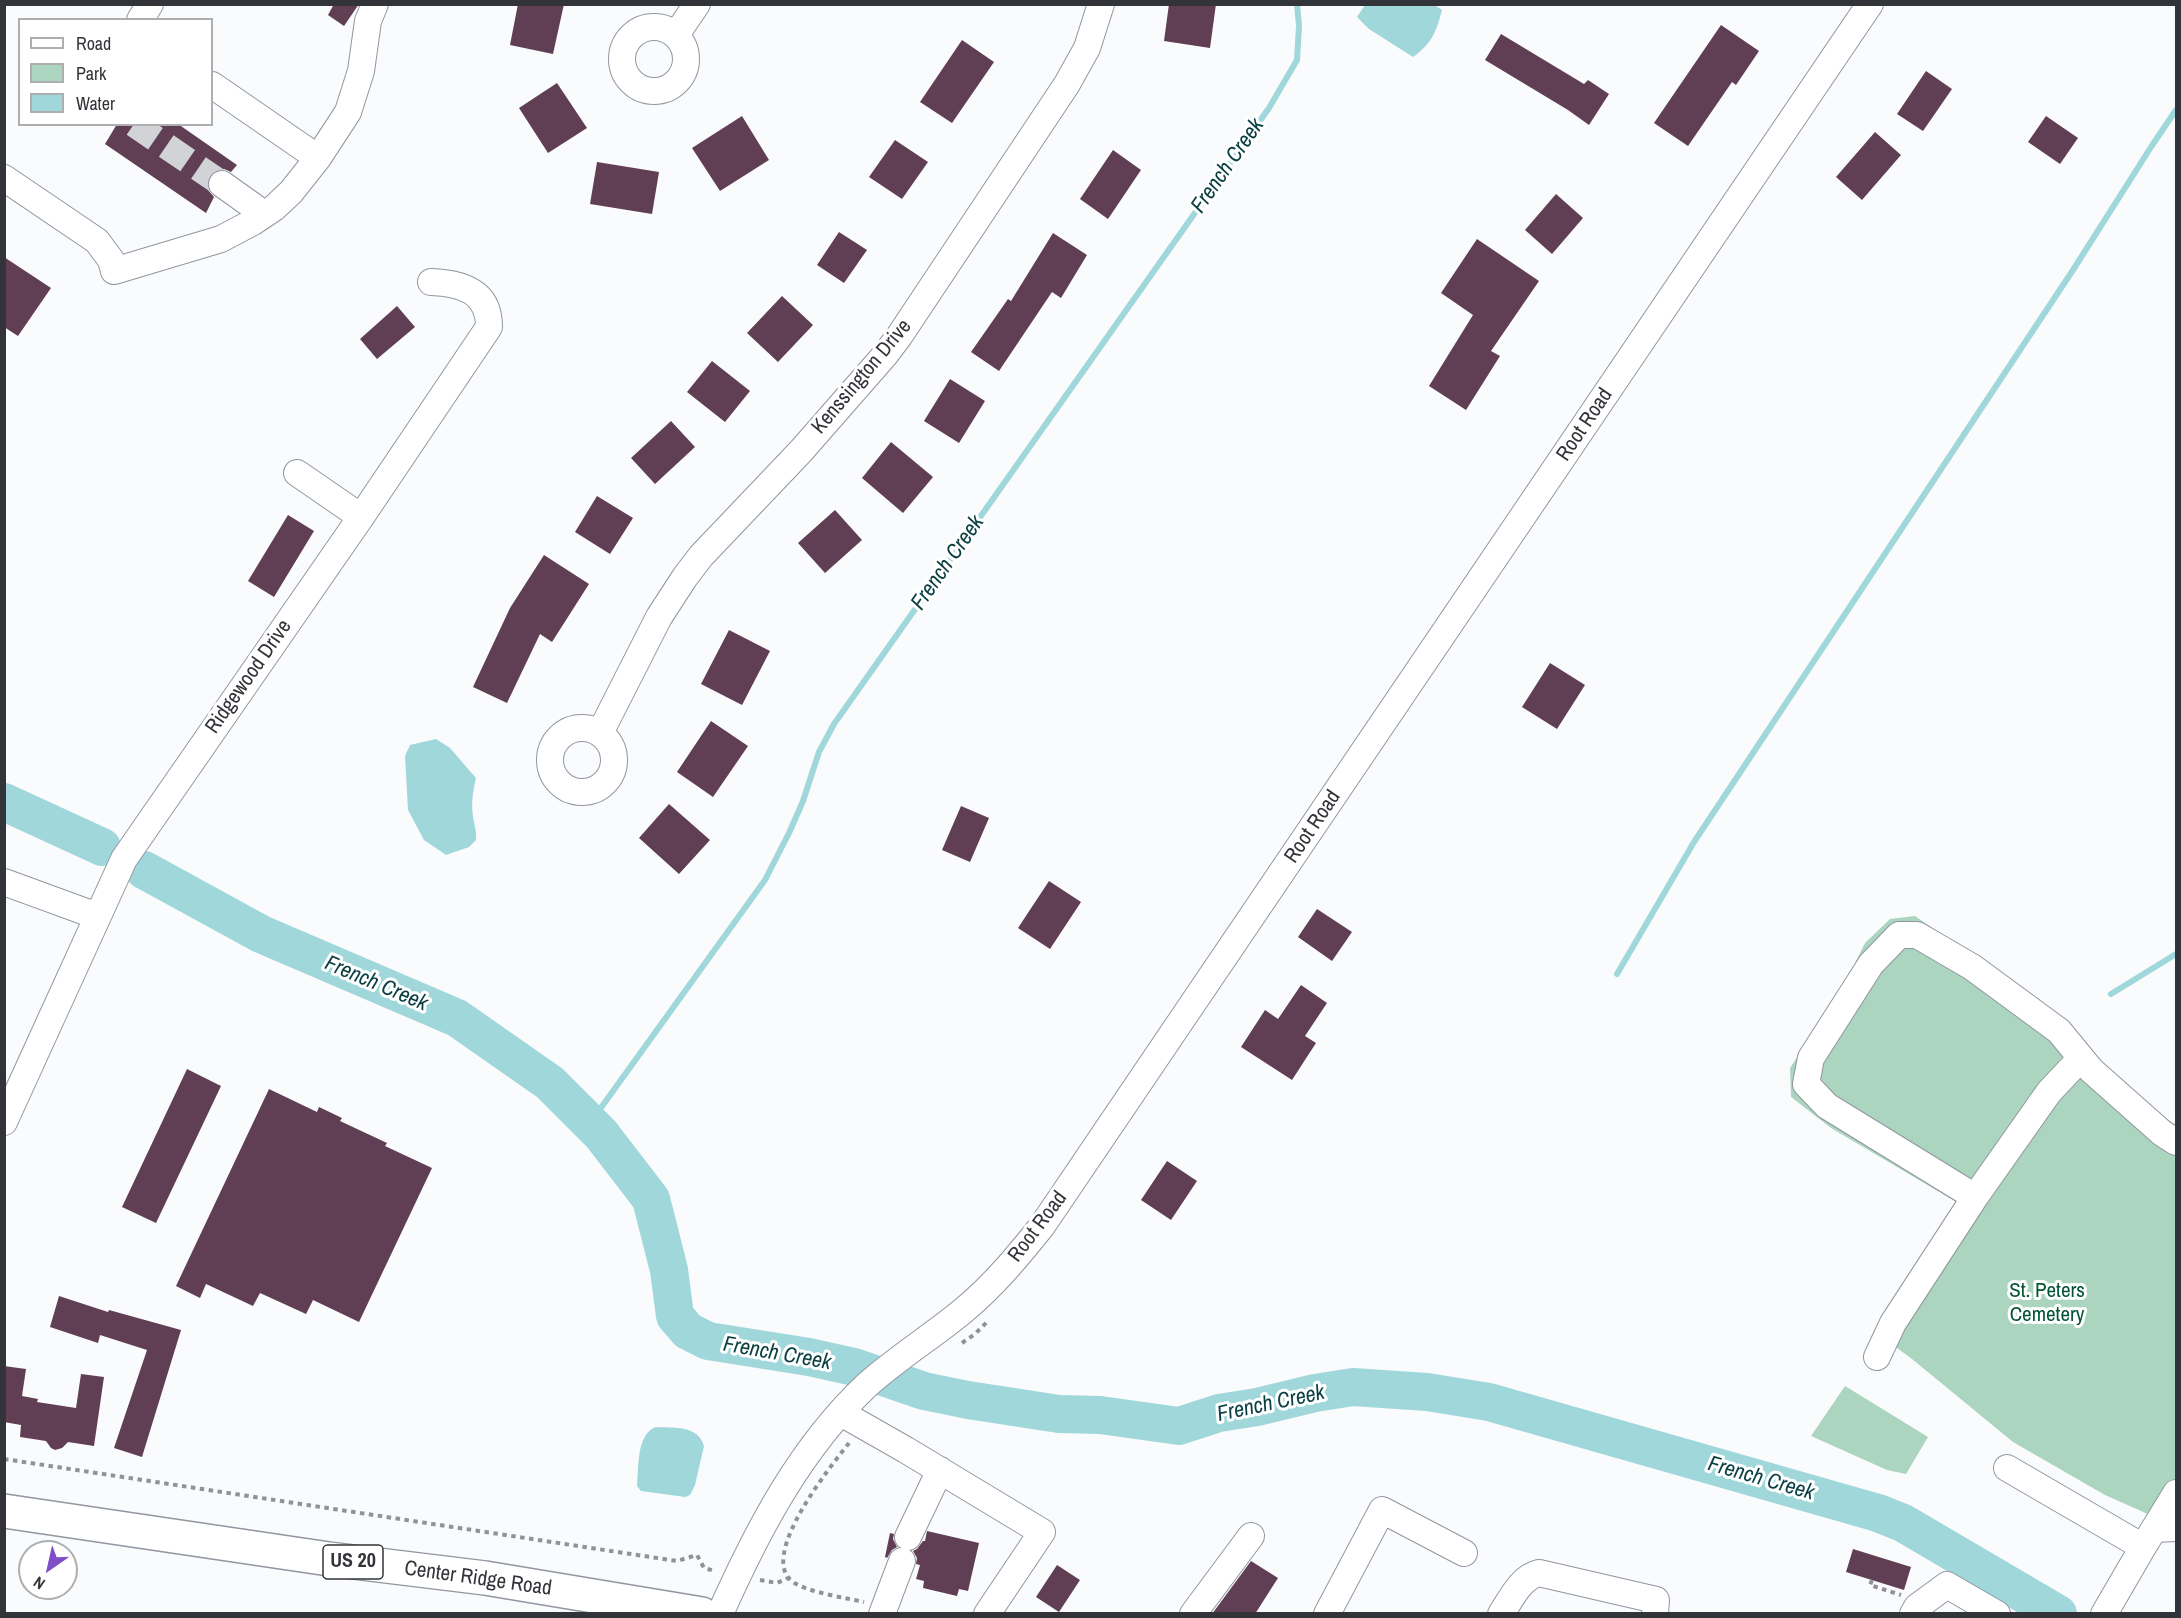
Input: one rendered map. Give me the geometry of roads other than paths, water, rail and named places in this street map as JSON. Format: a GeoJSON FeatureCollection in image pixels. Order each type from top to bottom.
{"type":"FeatureCollection","features":[{"type":"Feature","properties":{"kind":"main road","name":"Center Ridge Road"},"geometry":{"type":"LineString","coordinates":[[4,1511],[329,1559],[484,1578],[702,1614]]}},
{"type":"Feature","properties":{"kind":"street"},"geometry":{"type":"LineString","coordinates":[[141,18],[150,4]]}},
{"type":"Feature","properties":{"kind":"street"},"geometry":{"type":"LineString","coordinates":[[4,178],[97,241],[111,260],[114,271],[221,239],[264,214],[291,192],[344,120],[351,105],[363,64],[368,21],[375,4]]}},
{"type":"Feature","properties":{"kind":"street"},"geometry":{"type":"LineString","coordinates":[[676,35],[697,4]]}},
{"type":"Feature","properties":{"kind":"street","name":"Kenssington Drive"},"geometry":{"type":"LineString","coordinates":[[600,733],[659,617],[685,577],[737,516],[801,451],[900,335],[1072,75],[1087,48],[1101,4]]}},
{"type":"Feature","properties":{"kind":"street","name":"Root Road"},"geometry":{"type":"LineString","coordinates":[[720,1614],[757,1534],[818,1440],[866,1387],[896,1360],[942,1327],[982,1293],[1014,1260],[1042,1226],[1870,4]]}},
{"type":"Feature","properties":{"kind":"street"},"geometry":{"type":"LineString","coordinates":[[213,86],[318,158]]}},
{"type":"Feature","properties":{"kind":"street"},"geometry":{"type":"LineString","coordinates":[[222,184],[264,214]]}},
{"type":"Feature","properties":{"kind":"street","name":"Ridgewood Drive"},"geometry":{"type":"LineString","coordinates":[[4,1122],[124,859],[361,518],[489,327],[489,314],[470,289],[459,284],[431,282]]}},
{"type":"Feature","properties":{"kind":"street"},"geometry":{"type":"LineString","coordinates":[[297,473],[361,518]]}},
{"type":"Feature","properties":{"kind":"street"},"geometry":{"type":"LineString","coordinates":[[4,882],[97,916]]}},
{"type":"Feature","properties":{"kind":"street"},"geometry":{"type":"LineString","coordinates":[[1976,1197],[1827,1106],[1806,1084],[1811,1058],[1871,964],[1899,934],[1917,935],[1972,967],[2059,1031],[2091,1070],[2176,1142]]}},
{"type":"Feature","properties":{"kind":"street"},"geometry":{"type":"LineString","coordinates":[[1877,1357],[1893,1323],[1976,1197],[2049,1092],[2081,1058]]}},
{"type":"Feature","properties":{"kind":"street"},"geometry":{"type":"LineString","coordinates":[[841,1413],[1042,1532],[987,1614]]}},
{"type":"Feature","properties":{"kind":"street"},"geometry":{"type":"LineString","coordinates":[[2007,1468],[2158,1534]]}},
{"type":"Feature","properties":{"kind":"street"},"geometry":{"type":"LineString","coordinates":[[883,1610],[905,1549],[940,1470]]}},
{"type":"Feature","properties":{"kind":"street"},"geometry":{"type":"LineString","coordinates":[[2104,1614],[2158,1534],[2176,1493]]}},
{"type":"Feature","properties":{"kind":"street"},"geometry":{"type":"LineString","coordinates":[[1327,1614],[1382,1510],[1464,1553]]}},
{"type":"Feature","properties":{"kind":"street"},"geometry":{"type":"LineString","coordinates":[[1193,1614],[1251,1536]]}},
{"type":"Feature","properties":{"kind":"street"},"geometry":{"type":"LineString","coordinates":[[1501,1614],[1526,1580],[1539,1573],[1656,1600],[1655,1614]]}},
{"type":"Feature","properties":{"kind":"street"},"geometry":{"type":"LineString","coordinates":[[1909,1605],[1917,1607],[1947,1585],[1997,1614]]}},
{"type":"Feature","properties":{"kind":"water"},"geometry":{"type":"Polygon","coordinates":[[[1365,5],[1435,5],[1442,10],[1432,37],[1425,47],[1413,57],[1369,29],[1357,17],[1365,5]]]}},
{"type":"Feature","properties":{"kind":"water"},"geometry":{"type":"Polygon","coordinates":[[[436,739],[450,748],[476,778],[472,806],[476,840],[469,847],[446,855],[424,840],[408,810],[405,756],[410,745],[436,739]]]}},
{"type":"Feature","properties":{"kind":"water"},"geometry":{"type":"Polygon","coordinates":[[[656,1427],[684,1429],[691,1431],[701,1439],[704,1446],[695,1485],[690,1495],[685,1497],[641,1491],[637,1486],[642,1444],[645,1437],[656,1427]]]}},
{"type":"Feature","properties":{"kind":"waterway","name":"French Creek"},"geometry":{"type":"LineString","coordinates":[[590,1123],[765,880],[789,833],[803,801],[819,752],[834,724],[1269,108],[1297,60],[1299,26],[1297,4]]}},
{"type":"Feature","properties":{"kind":"waterway"},"geometry":{"type":"LineString","coordinates":[[1617,974],[1694,842],[2073,270],[2176,110]]}},
{"type":"Feature","properties":{"kind":"waterway","name":"French Creek"},"geometry":{"type":"LineString","coordinates":[[4,802],[102,847]]}},
{"type":"Feature","properties":{"kind":"waterway","name":"French Creek"},"geometry":{"type":"LineString","coordinates":[[144,870],[261,934],[457,1018],[550,1083],[601,1134],[651,1199],[669,1270],[675,1316],[688,1331],[708,1341],[809,1357],[854,1367],[924,1391],[968,1400],[1059,1414],[1100,1415],[1179,1426],[1219,1413],[1353,1387],[1427,1392],[1489,1402],[1878,1513],[1903,1523],[2058,1614]]}},
{"type":"Feature","properties":{"kind":"waterway"},"geometry":{"type":"LineString","coordinates":[[2111,994],[2176,954]]}},
{"type":"Feature","properties":{"kind":"tunnel"},"geometry":{"type":"LineString","coordinates":[[137,126],[222,184]]}},
{"type":"Feature","properties":{"kind":"park label","name":"St. Peters Cemetery"},"geometry":{"type":"Point","coordinates":[2047,1303]}}]}
